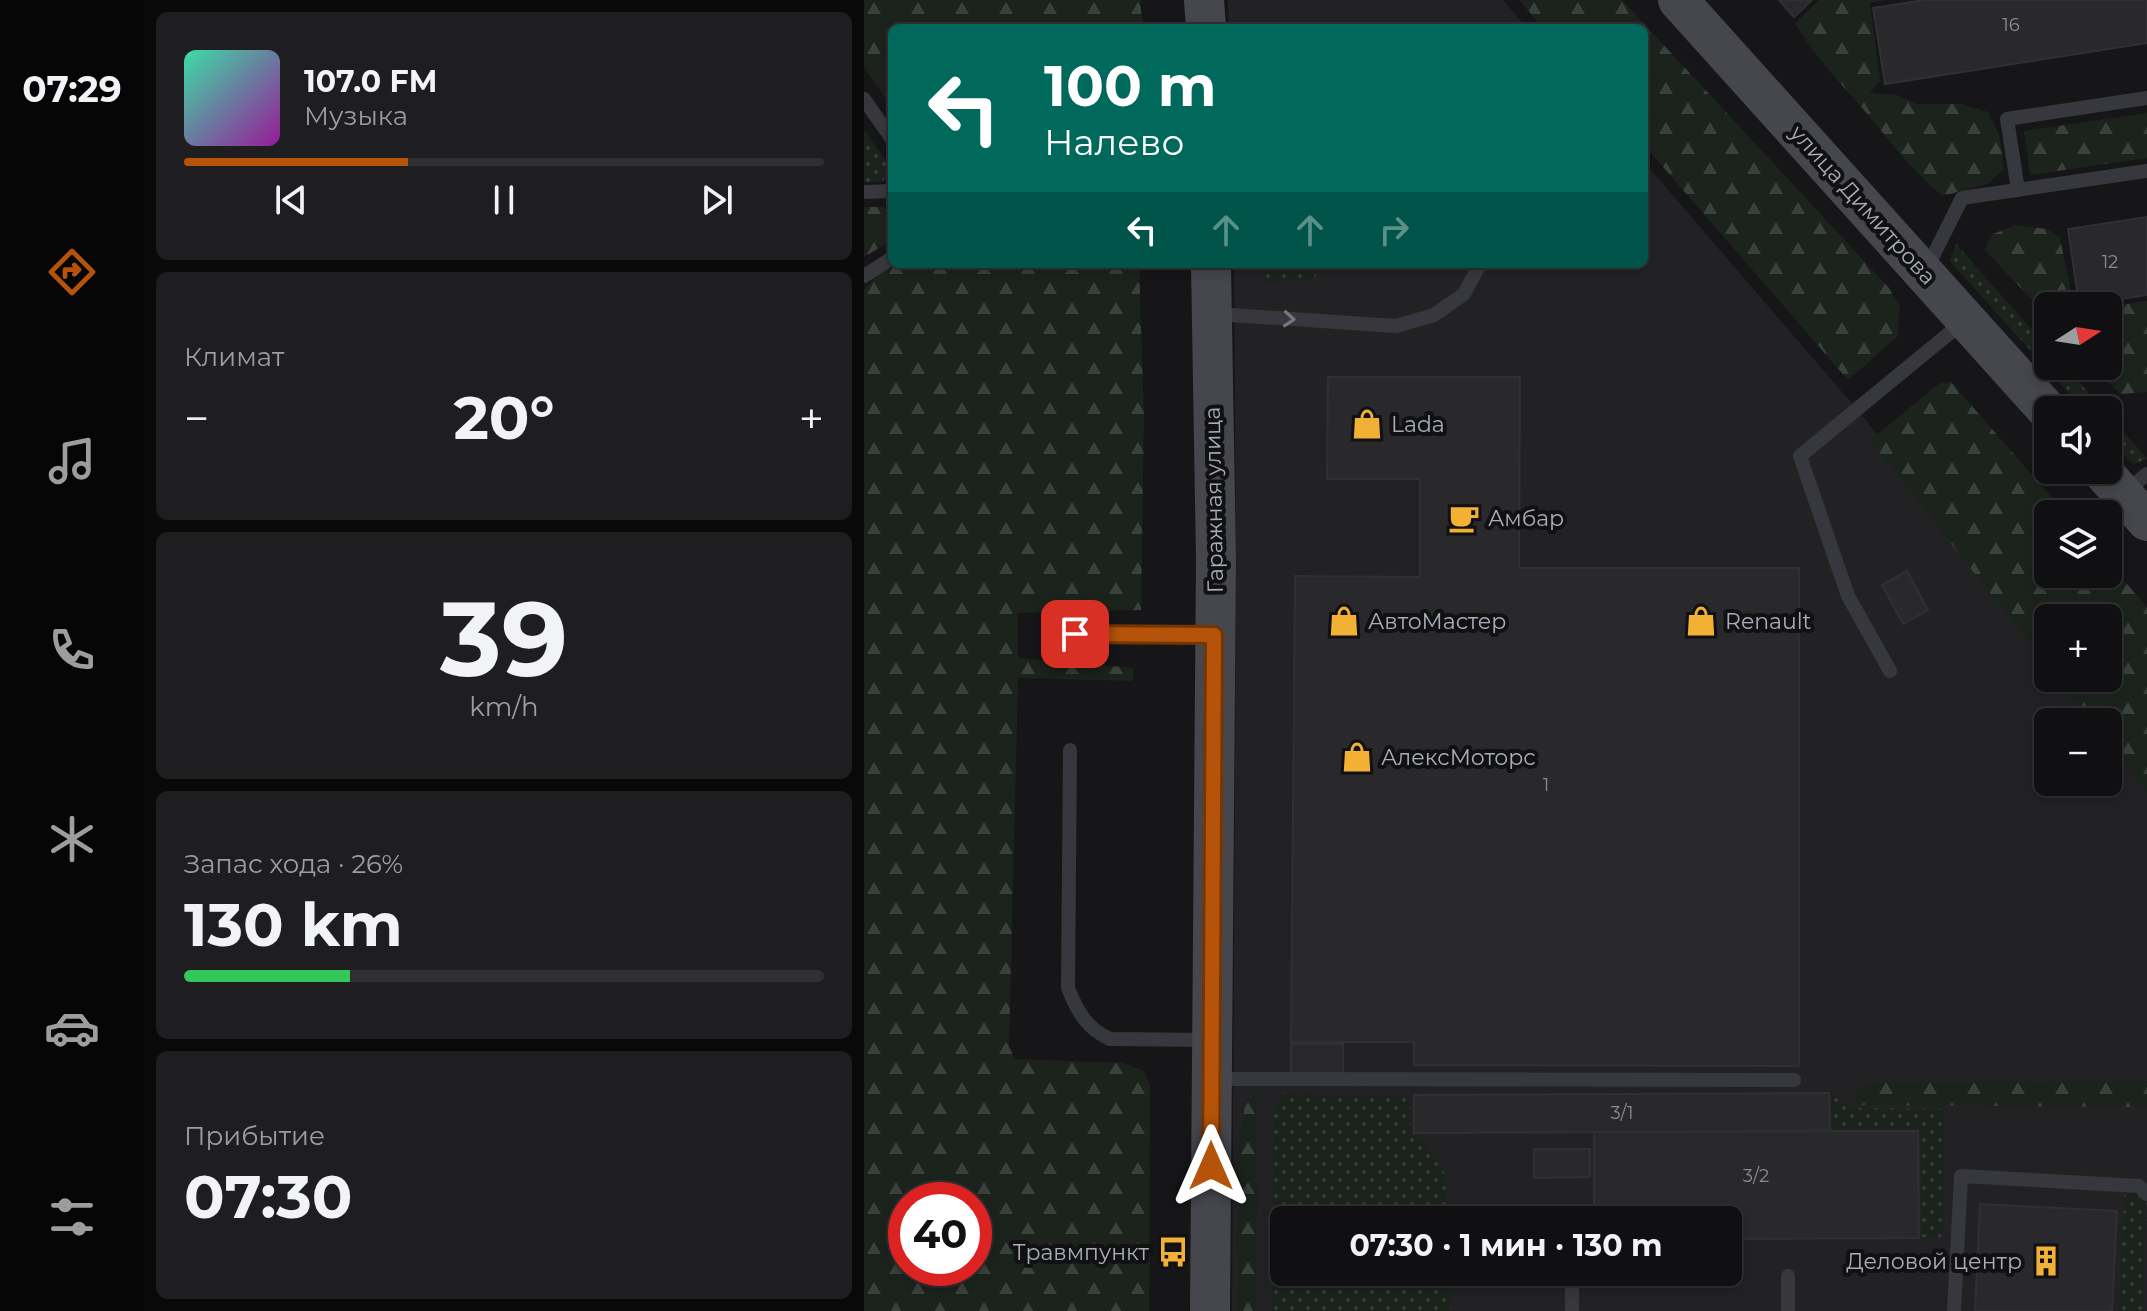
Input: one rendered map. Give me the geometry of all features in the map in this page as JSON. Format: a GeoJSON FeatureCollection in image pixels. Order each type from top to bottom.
{"type":"FeatureCollection","features":[{"type":"Feature","properties":{"kind":"street"},"geometry":{"type":"LineString","coordinates":[[1204,0],[1206,24]]}},
{"type":"Feature","properties":{"kind":"street","name":"улица Димитрова"},"geometry":{"type":"LineString","coordinates":[[1678,0],[2035,396]]}},
{"type":"Feature","properties":{"kind":"street","name":"Гаражная улица"},"geometry":{"type":"LineString","coordinates":[[1210,1311],[1214,635],[1211,268]]}},
{"type":"Feature","properties":{"kind":"lane"},"geometry":{"type":"LineString","coordinates":[[2018,190],[2007,119],[2147,98]]}},
{"type":"Feature","properties":{"kind":"lane"},"geometry":{"type":"LineString","coordinates":[[864,99],[888,133]]}},
{"type":"Feature","properties":{"kind":"lane"},"geometry":{"type":"LineString","coordinates":[[1924,274],[1962,198],[2147,171]]}},
{"type":"Feature","properties":{"kind":"lane"},"geometry":{"type":"LineString","coordinates":[[864,192],[888,191]]}},
{"type":"Feature","properties":{"kind":"lane"},"geometry":{"type":"LineString","coordinates":[[864,276],[888,261]]}},
{"type":"Feature","properties":{"kind":"lane"},"geometry":{"type":"LineString","coordinates":[[1211,313],[1396,326],[1434,315],[1464,294],[1478,268]]}},
{"type":"Feature","properties":{"kind":"lane"},"geometry":{"type":"LineString","coordinates":[[1890,671],[1848,596],[1800,456],[1966,319]]}},
{"type":"Feature","properties":{"kind":"lane"},"geometry":{"type":"LineString","coordinates":[[1051,634],[1214,635]]}},
{"type":"Feature","properties":{"kind":"lane"},"geometry":{"type":"LineString","coordinates":[[1070,750],[1068,988],[1076,1009],[1098,1034],[1212,1060],[1794,1080]]}},
{"type":"Feature","properties":{"kind":"lane"},"geometry":{"type":"LineString","coordinates":[[1954,1311],[1961,1176],[2139,1186],[2147,1194]]}},
{"type":"Feature","properties":{"kind":"lane"},"geometry":{"type":"LineString","coordinates":[[1788,1276],[1788,1311]]}},
{"type":"Feature","properties":{"kind":"lane"},"geometry":{"type":"LineString","coordinates":[[1572,1286],[1572,1311]]}},
{"type":"Feature","properties":{"kind":"shaded area"},"geometry":{"type":"Polygon","coordinates":[[[1228,0],[1503,0],[1524,24],[1229,24],[1228,0]]]}},
{"type":"Feature","properties":{"kind":"shaded area"},"geometry":{"type":"Polygon","coordinates":[[[1648,167],[1861,414],[2034,639],[2034,692],[2075,692],[2087,708],[2034,708],[2034,796],[2122,796],[2122,753],[2147,786],[2147,1311],[1232,1311],[1236,573],[1234,268],[1648,268],[1648,167]]]}},
{"type":"Feature","properties":{"kind":"green space"},"geometry":{"type":"Polygon","coordinates":[[[864,0],[1140,0],[1143,24],[888,24],[888,102],[864,67],[864,0]]]}},
{"type":"Feature","properties":{"kind":"green space"},"geometry":{"type":"Polygon","coordinates":[[[1519,0],[1622,0],[1644,24],[1540,24],[1519,0]]]}},
{"type":"Feature","properties":{"kind":"green space"},"geometry":{"type":"Polygon","coordinates":[[[1819,0],[1885,0],[1870,3],[1880,80],[1870,93],[1897,95],[1916,104],[1961,104],[1988,112],[1999,134],[2004,168],[1989,183],[1943,196],[1905,159],[1835,77],[1795,24],[1819,0]]]}},
{"type":"Feature","properties":{"kind":"green space"},"geometry":{"type":"Polygon","coordinates":[[[1648,28],[1889,288],[1900,307],[1897,337],[1848,380],[1648,150],[1648,28]]]}},
{"type":"Feature","properties":{"kind":"green space"},"geometry":{"type":"Polygon","coordinates":[[[2147,113],[2147,158],[2030,175],[2024,131],[2147,113]]]}},
{"type":"Feature","properties":{"kind":"green space"},"geometry":{"type":"Polygon","coordinates":[[[864,130],[888,164],[888,177],[881,182],[864,182],[864,130]]]}},
{"type":"Feature","properties":{"kind":"green space"},"geometry":{"type":"Polygon","coordinates":[[[864,207],[884,207],[888,212],[888,242],[864,257],[864,207]]]}},
{"type":"Feature","properties":{"kind":"green space"},"geometry":{"type":"Polygon","coordinates":[[[2015,225],[2047,229],[2060,238],[2071,292],[2034,292],[2034,302],[1985,250],[1991,235],[2015,225]]]}},
{"type":"Feature","properties":{"kind":"green space"},"geometry":{"type":"Polygon","coordinates":[[[1956,244],[2034,332],[2034,354],[1950,261],[1956,244]]]}},
{"type":"Feature","properties":{"kind":"green space"},"geometry":{"type":"Polygon","coordinates":[[[892,268],[1139,268],[1144,416],[1141,610],[1018,613],[1018,658],[1133,668],[1133,681],[1018,678],[1009,1046],[1015,1059],[1123,1063],[1144,1071],[1150,1085],[1149,1311],[864,1311],[864,290],[880,273],[892,268]]]}},
{"type":"Feature","properties":{"kind":"green space"},"geometry":{"type":"Polygon","coordinates":[[[1266,268],[1321,268],[1315,277],[1266,282],[1266,268]]]}},
{"type":"Feature","properties":{"kind":"green space"},"geometry":{"type":"Polygon","coordinates":[[[2147,301],[2147,392],[2120,394],[2106,380],[2122,380],[2122,305],[2147,301]]]}},
{"type":"Feature","properties":{"kind":"green space"},"geometry":{"type":"Polygon","coordinates":[[[2057,380],[2077,380],[2092,396],[2071,396],[2057,380]]]}},
{"type":"Feature","properties":{"kind":"green space"},"geometry":{"type":"Polygon","coordinates":[[[1951,382],[2034,477],[2034,484],[2040,484],[2054,500],[2034,500],[2034,588],[2122,588],[2122,578],[2147,607],[2147,793],[2122,762],[2122,708],[2080,708],[2067,692],[2122,692],[2122,604],[2034,604],[2034,649],[1870,440],[1940,383],[1951,382]]]}},
{"type":"Feature","properties":{"kind":"green space"},"geometry":{"type":"Polygon","coordinates":[[[2122,430],[2147,458],[2133,464],[2122,452],[2122,430]]]}},
{"type":"Feature","properties":{"kind":"green space"},"geometry":{"type":"Polygon","coordinates":[[[2147,1081],[2147,1107],[1859,1105],[1853,1100],[1857,1089],[1872,1082],[2147,1081]]]}},
{"type":"Feature","properties":{"kind":"green space"},"geometry":{"type":"Polygon","coordinates":[[[1257,1093],[1257,1311],[1237,1311],[1237,1150],[1246,1101],[1257,1093]]]}},
{"type":"Feature","properties":{"kind":"green space"},"geometry":{"type":"Polygon","coordinates":[[[1281,1093],[1411,1098],[1411,1133],[1427,1145],[1445,1174],[1446,1206],[1273,1206],[1274,1116],[1281,1093]]]}},
{"type":"Feature","properties":{"kind":"green space"},"geometry":{"type":"Polygon","coordinates":[[[1831,1094],[1854,1108],[1941,1109],[1945,1113],[1943,1234],[1939,1238],[1922,1237],[1921,1131],[1832,1129],[1831,1094]]]}},
{"type":"Feature","properties":{"kind":"green space"},"geometry":{"type":"Polygon","coordinates":[[[2125,1191],[2137,1191],[2147,1202],[2143,1311],[2118,1311],[2125,1191]]]}},
{"type":"Feature","properties":{"kind":"green space"},"geometry":{"type":"Polygon","coordinates":[[[1272,1286],[1450,1286],[1451,1311],[1272,1311],[1272,1286]]]}},
{"type":"Feature","properties":{"kind":"building"},"geometry":{"type":"Polygon","coordinates":[[[1779,0],[1812,0],[1794,17],[1779,0]]]}},
{"type":"Feature","properties":{"kind":"building"},"geometry":{"type":"Polygon","coordinates":[[[1924,0],[2147,0],[2147,43],[1885,84],[1873,8],[1924,0]]]}},
{"type":"Feature","properties":{"kind":"building"},"geometry":{"type":"Polygon","coordinates":[[[2147,217],[2147,295],[2122,299],[2122,292],[2077,292],[2068,229],[2147,217]]]}},
{"type":"Feature","properties":{"kind":"building"},"geometry":{"type":"Polygon","coordinates":[[[1328,377],[1520,377],[1519,568],[1799,568],[1799,1066],[1414,1065],[1414,1042],[1291,1042],[1295,576],[1420,577],[1420,479],[1327,479],[1328,377]]]}},
{"type":"Feature","properties":{"kind":"building"},"geometry":{"type":"Polygon","coordinates":[[[1907,571],[1928,610],[1903,624],[1882,585],[1907,571]]]}},
{"type":"Feature","properties":{"kind":"building"},"geometry":{"type":"Polygon","coordinates":[[[1291,1044],[1343,1044],[1343,1073],[1291,1073],[1291,1044]]]}},
{"type":"Feature","properties":{"kind":"building"},"geometry":{"type":"Polygon","coordinates":[[[1829,1093],[1830,1131],[1414,1133],[1414,1095],[1829,1093]]]}},
{"type":"Feature","properties":{"kind":"building"},"geometry":{"type":"Polygon","coordinates":[[[1918,1131],[1919,1238],[1742,1239],[1742,1206],[1594,1206],[1594,1132],[1918,1131]]]}},
{"type":"Feature","properties":{"kind":"building"},"geometry":{"type":"Polygon","coordinates":[[[1534,1149],[1590,1149],[1590,1177],[1534,1178],[1534,1149]]]}},
{"type":"Feature","properties":{"kind":"building","name":"Деловой центр"},"geometry":{"type":"Polygon","coordinates":[[[1980,1204],[2117,1211],[2112,1311],[1975,1311],[1980,1204]]]}},
{"type":"Feature","properties":{"kind":"place","name":"Lada"},"geometry":{"type":"Point","coordinates":[1367,424]}},
{"type":"Feature","properties":{"kind":"place","name":"Амбар"},"geometry":{"type":"Point","coordinates":[1464,518]}},
{"type":"Feature","properties":{"kind":"place","name":"АвтоМастер"},"geometry":{"type":"Point","coordinates":[1344,621]}},
{"type":"Feature","properties":{"kind":"place","name":"Renault"},"geometry":{"type":"Point","coordinates":[1701,621]}},
{"type":"Feature","properties":{"kind":"place","name":"АлексМоторс"},"geometry":{"type":"Point","coordinates":[1357,757]}},
{"type":"Feature","properties":{"kind":"place","name":"Травмпункт"},"geometry":{"type":"Point","coordinates":[1173,1252]}},
{"type":"Feature","properties":{"kind":"place","name":"Деловой центр"},"geometry":{"type":"Point","coordinates":[2046,1261]}},
{"type":"Feature","properties":{"kind":"route"},"geometry":{"type":"LineString","coordinates":[[1075,634],[1214,635],[1211,1166]]}}]}
